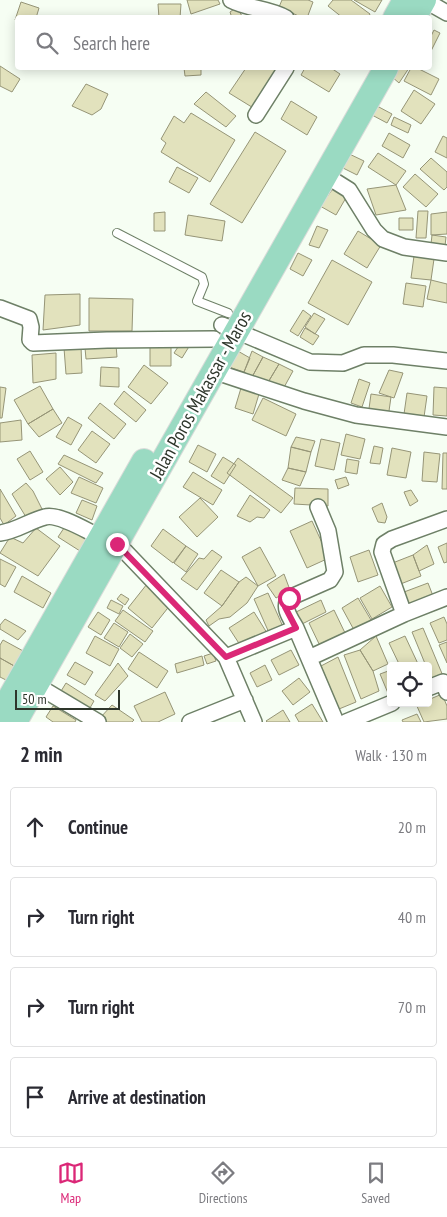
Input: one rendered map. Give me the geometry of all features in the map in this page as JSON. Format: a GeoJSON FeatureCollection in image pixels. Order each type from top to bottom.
{"type":"FeatureCollection","features":[{"type":"Feature","properties":{"kind":"highway"},"geometry":{"type":"LineString","coordinates":[[398,15],[405,0]]}},
{"type":"Feature","properties":{"kind":"highway"},"geometry":{"type":"LineString","coordinates":[[416,15],[424,0]]}},
{"type":"Feature","properties":{"kind":"highway","name":"Jalan Poros Makassar - Maros"},"geometry":{"type":"LineString","coordinates":[[15,722],[36,685],[109,540],[366,70]]}},
{"type":"Feature","properties":{"kind":"highway","name":"Jalan Poros Makassar - Maros"},"geometry":{"type":"LineString","coordinates":[[0,715],[213,371],[225,327],[325,175],[385,70]]}},
{"type":"Feature","properties":{"kind":"street"},"geometry":{"type":"LineString","coordinates":[[231,0],[240,5],[281,15]]}},
{"type":"Feature","properties":{"kind":"street"},"geometry":{"type":"LineString","coordinates":[[424,0],[447,13]]}},
{"type":"Feature","properties":{"kind":"street"},"geometry":{"type":"LineString","coordinates":[[256,115],[285,70]]}},
{"type":"Feature","properties":{"kind":"street"},"geometry":{"type":"LineString","coordinates":[[325,175],[349,190],[369,222],[383,239],[404,247],[447,253]]}},
{"type":"Feature","properties":{"kind":"street"},"geometry":{"type":"LineString","coordinates":[[0,308],[28,318],[31,327],[30,340],[33,344],[107,340],[225,327],[310,362],[344,362],[364,355],[447,361]]}},
{"type":"Feature","properties":{"kind":"street"},"geometry":{"type":"LineString","coordinates":[[213,371],[304,401],[356,415],[447,427]]}},
{"type":"Feature","properties":{"kind":"street"},"geometry":{"type":"LineString","coordinates":[[318,507],[328,531],[336,572],[330,580],[289,598],[285,607],[296,628],[336,722]]}},
{"type":"Feature","properties":{"kind":"street"},"geometry":{"type":"LineString","coordinates":[[0,533],[18,529],[46,516],[60,518],[109,540],[226,657],[254,722]]}},
{"type":"Feature","properties":{"kind":"street"},"geometry":{"type":"LineString","coordinates":[[404,614],[382,552],[384,544],[392,539],[447,519]]}},
{"type":"Feature","properties":{"kind":"street"},"geometry":{"type":"LineString","coordinates":[[309,658],[404,614],[447,597]]}},
{"type":"Feature","properties":{"kind":"street"},"geometry":{"type":"LineString","coordinates":[[226,657],[296,628]]}},
{"type":"Feature","properties":{"kind":"street"},"geometry":{"type":"LineString","coordinates":[[36,685],[98,722]]}},
{"type":"Feature","properties":{"kind":"street"},"geometry":{"type":"LineString","coordinates":[[432,687],[446,685]]}},
{"type":"Feature","properties":{"kind":"street"},"geometry":{"type":"LineString","coordinates":[[190,722],[245,700]]}},
{"type":"Feature","properties":{"kind":"street"},"geometry":{"type":"LineString","coordinates":[[346,722],[387,705]]}},
{"type":"Feature","properties":{"kind":"lane"},"geometry":{"type":"LineString","coordinates":[[117,233],[202,277],[204,284],[197,301],[225,327]]}},
{"type":"Feature","properties":{"kind":"building"},"geometry":{"type":"Polygon","coordinates":[[[187,0],[218,0],[220,4],[191,14],[187,0]]]}},
{"type":"Feature","properties":{"kind":"building"},"geometry":{"type":"Polygon","coordinates":[[[282,0],[308,0],[313,2],[308,15],[296,15],[279,7],[282,0]]]}},
{"type":"Feature","properties":{"kind":"building"},"geometry":{"type":"Polygon","coordinates":[[[333,0],[351,0],[370,14],[339,15],[328,6],[333,0]]]}},
{"type":"Feature","properties":{"kind":"building"},"geometry":{"type":"Polygon","coordinates":[[[354,0],[382,0],[375,12],[354,0]]]}},
{"type":"Feature","properties":{"kind":"building"},"geometry":{"type":"Polygon","coordinates":[[[21,2],[39,8],[37,15],[17,15],[21,2]]]}},
{"type":"Feature","properties":{"kind":"building"},"geometry":{"type":"Polygon","coordinates":[[[158,4],[181,4],[180,15],[159,15],[158,4]]]}},
{"type":"Feature","properties":{"kind":"building"},"geometry":{"type":"Polygon","coordinates":[[[237,7],[241,15],[231,15],[230,12],[237,7]]]}},
{"type":"Feature","properties":{"kind":"building"},"geometry":{"type":"Polygon","coordinates":[[[434,30],[440,33],[432,49],[432,34],[434,30]]]}},
{"type":"Feature","properties":{"kind":"building"},"geometry":{"type":"Polygon","coordinates":[[[0,66],[20,79],[12,92],[0,86],[0,66]]]}},
{"type":"Feature","properties":{"kind":"building"},"geometry":{"type":"Polygon","coordinates":[[[184,70],[201,70],[201,75],[185,76],[184,70]]]}},
{"type":"Feature","properties":{"kind":"building"},"geometry":{"type":"Polygon","coordinates":[[[245,70],[281,70],[255,109],[229,93],[245,70]]]}},
{"type":"Feature","properties":{"kind":"building"},"geometry":{"type":"Polygon","coordinates":[[[304,70],[334,70],[340,74],[329,92],[301,75],[304,70]]]}},
{"type":"Feature","properties":{"kind":"building"},"geometry":{"type":"Polygon","coordinates":[[[395,70],[408,70],[399,83],[391,76],[395,70]]]}},
{"type":"Feature","properties":{"kind":"building"},"geometry":{"type":"Polygon","coordinates":[[[410,70],[421,70],[439,79],[431,95],[404,81],[410,70]]]}},
{"type":"Feature","properties":{"kind":"building"},"geometry":{"type":"Polygon","coordinates":[[[86,84],[108,94],[101,109],[92,115],[72,106],[86,84]]]}},
{"type":"Feature","properties":{"kind":"building"},"geometry":{"type":"Polygon","coordinates":[[[414,90],[435,104],[421,124],[401,111],[414,90]]]}},
{"type":"Feature","properties":{"kind":"building"},"geometry":{"type":"Polygon","coordinates":[[[206,92],[236,116],[226,127],[194,104],[206,92]]]}},
{"type":"Feature","properties":{"kind":"building"},"geometry":{"type":"Polygon","coordinates":[[[291,101],[317,117],[307,135],[281,119],[291,101]]]}},
{"type":"Feature","properties":{"kind":"building"},"geometry":{"type":"Polygon","coordinates":[[[377,106],[392,114],[387,123],[372,115],[377,106]]]}},
{"type":"Feature","properties":{"kind":"building"},"geometry":{"type":"Polygon","coordinates":[[[191,113],[235,140],[210,182],[161,152],[166,143],[161,139],[174,116],[184,123],[191,113]]]}},
{"type":"Feature","properties":{"kind":"building"},"geometry":{"type":"Polygon","coordinates":[[[394,117],[411,125],[408,133],[391,125],[394,117]]]}},
{"type":"Feature","properties":{"kind":"building"},"geometry":{"type":"Polygon","coordinates":[[[255,132],[286,151],[242,223],[210,204],[255,132]]]}},
{"type":"Feature","properties":{"kind":"building"},"geometry":{"type":"Polygon","coordinates":[[[389,133],[410,145],[403,158],[382,146],[389,133]]]}},
{"type":"Feature","properties":{"kind":"building"},"geometry":{"type":"Polygon","coordinates":[[[443,136],[447,138],[447,158],[435,152],[443,136]]]}},
{"type":"Feature","properties":{"kind":"building"},"geometry":{"type":"Polygon","coordinates":[[[343,151],[364,161],[357,175],[337,165],[343,151]]]}},
{"type":"Feature","properties":{"kind":"building"},"geometry":{"type":"Polygon","coordinates":[[[378,153],[406,171],[396,185],[368,167],[378,153]]]}},
{"type":"Feature","properties":{"kind":"building"},"geometry":{"type":"Polygon","coordinates":[[[431,158],[447,172],[447,187],[444,190],[420,169],[431,158]]]}},
{"type":"Feature","properties":{"kind":"building"},"geometry":{"type":"Polygon","coordinates":[[[177,167],[198,178],[189,193],[169,182],[177,167]]]}},
{"type":"Feature","properties":{"kind":"building"},"geometry":{"type":"Polygon","coordinates":[[[415,174],[438,194],[426,207],[403,187],[415,174]]]}},
{"type":"Feature","properties":{"kind":"building"},"geometry":{"type":"Polygon","coordinates":[[[396,185],[406,210],[376,215],[367,189],[396,185]]]}},
{"type":"Feature","properties":{"kind":"building"},"geometry":{"type":"Polygon","coordinates":[[[335,186],[347,196],[336,215],[320,206],[335,186]]]}},
{"type":"Feature","properties":{"kind":"building"},"geometry":{"type":"Polygon","coordinates":[[[418,211],[428,211],[426,238],[416,238],[418,211]]]}},
{"type":"Feature","properties":{"kind":"building"},"geometry":{"type":"Polygon","coordinates":[[[165,212],[165,231],[154,231],[154,213],[165,212]]]}},
{"type":"Feature","properties":{"kind":"building"},"geometry":{"type":"Polygon","coordinates":[[[447,212],[447,234],[431,235],[431,214],[447,212]]]}},
{"type":"Feature","properties":{"kind":"building"},"geometry":{"type":"Polygon","coordinates":[[[188,215],[225,221],[222,241],[185,235],[188,215]]]}},
{"type":"Feature","properties":{"kind":"building"},"geometry":{"type":"Polygon","coordinates":[[[399,218],[413,218],[413,230],[399,230],[399,218]]]}},
{"type":"Feature","properties":{"kind":"building"},"geometry":{"type":"Polygon","coordinates":[[[317,226],[328,230],[319,248],[309,245],[317,226]]]}},
{"type":"Feature","properties":{"kind":"building"},"geometry":{"type":"Polygon","coordinates":[[[358,231],[381,245],[367,268],[344,254],[358,231]]]}},
{"type":"Feature","properties":{"kind":"building"},"geometry":{"type":"Polygon","coordinates":[[[432,235],[446,237],[445,246],[431,244],[432,235]]]}},
{"type":"Feature","properties":{"kind":"building"},"geometry":{"type":"Polygon","coordinates":[[[298,253],[312,260],[303,276],[290,269],[298,253]]]}},
{"type":"Feature","properties":{"kind":"building"},"geometry":{"type":"Polygon","coordinates":[[[414,256],[434,259],[431,280],[411,278],[414,256]]]}},
{"type":"Feature","properties":{"kind":"building"},"geometry":{"type":"Polygon","coordinates":[[[332,260],[372,282],[348,325],[308,303],[332,260]]]}},
{"type":"Feature","properties":{"kind":"building"},"geometry":{"type":"Polygon","coordinates":[[[431,280],[447,284],[447,303],[427,299],[431,280]]]}},
{"type":"Feature","properties":{"kind":"building"},"geometry":{"type":"Polygon","coordinates":[[[406,283],[426,286],[423,307],[403,304],[406,283]]]}},
{"type":"Feature","properties":{"kind":"building"},"geometry":{"type":"Polygon","coordinates":[[[80,294],[80,325],[43,330],[45,295],[80,294]]]}},
{"type":"Feature","properties":{"kind":"building"},"geometry":{"type":"Polygon","coordinates":[[[89,298],[133,299],[132,331],[89,331],[89,298]]]}},
{"type":"Feature","properties":{"kind":"building"},"geometry":{"type":"Polygon","coordinates":[[[303,310],[311,316],[298,336],[290,331],[303,310]]]}},
{"type":"Feature","properties":{"kind":"building"},"geometry":{"type":"Polygon","coordinates":[[[314,313],[325,319],[315,334],[305,327],[314,313]]]}},
{"type":"Feature","properties":{"kind":"building"},"geometry":{"type":"Polygon","coordinates":[[[305,328],[319,336],[313,345],[300,337],[305,328]]]}},
{"type":"Feature","properties":{"kind":"building"},"geometry":{"type":"Polygon","coordinates":[[[182,341],[190,345],[182,358],[174,353],[182,341]]]}},
{"type":"Feature","properties":{"kind":"building"},"geometry":{"type":"Polygon","coordinates":[[[116,345],[117,357],[86,359],[85,348],[116,345]]]}},
{"type":"Feature","properties":{"kind":"building"},"geometry":{"type":"Polygon","coordinates":[[[150,345],[171,345],[171,366],[150,366],[150,345]]]}},
{"type":"Feature","properties":{"kind":"building"},"geometry":{"type":"Polygon","coordinates":[[[81,346],[82,373],[66,374],[64,348],[81,346]]]}},
{"type":"Feature","properties":{"kind":"building"},"geometry":{"type":"Polygon","coordinates":[[[236,350],[250,358],[244,372],[229,367],[236,350]]]}},
{"type":"Feature","properties":{"kind":"building"},"geometry":{"type":"Polygon","coordinates":[[[252,351],[263,357],[252,377],[244,372],[252,351]]]}},
{"type":"Feature","properties":{"kind":"building"},"geometry":{"type":"Polygon","coordinates":[[[56,353],[56,379],[33,383],[32,355],[56,353]]]}},
{"type":"Feature","properties":{"kind":"building"},"geometry":{"type":"Polygon","coordinates":[[[263,357],[279,364],[267,384],[252,377],[263,357]]]}},
{"type":"Feature","properties":{"kind":"building"},"geometry":{"type":"Polygon","coordinates":[[[279,364],[293,371],[282,391],[267,384],[279,364]]]}},
{"type":"Feature","properties":{"kind":"building"},"geometry":{"type":"Polygon","coordinates":[[[144,365],[168,383],[151,404],[128,387],[144,365]]]}},
{"type":"Feature","properties":{"kind":"building"},"geometry":{"type":"Polygon","coordinates":[[[101,367],[119,368],[119,387],[100,386],[101,367]]]}},
{"type":"Feature","properties":{"kind":"building"},"geometry":{"type":"Polygon","coordinates":[[[389,370],[403,373],[394,398],[379,393],[389,370]]]}},
{"type":"Feature","properties":{"kind":"building"},"geometry":{"type":"Polygon","coordinates":[[[359,379],[370,383],[362,407],[351,403],[359,379]]]}},
{"type":"Feature","properties":{"kind":"building"},"geometry":{"type":"Polygon","coordinates":[[[40,386],[53,409],[28,424],[14,400],[40,386]]]}},
{"type":"Feature","properties":{"kind":"building"},"geometry":{"type":"Polygon","coordinates":[[[0,387],[6,388],[2,418],[0,418],[0,387]]]}},
{"type":"Feature","properties":{"kind":"building"},"geometry":{"type":"Polygon","coordinates":[[[434,387],[447,388],[447,416],[433,415],[434,387]]]}},
{"type":"Feature","properties":{"kind":"building"},"geometry":{"type":"Polygon","coordinates":[[[241,388],[259,394],[253,414],[235,408],[241,388]]]}},
{"type":"Feature","properties":{"kind":"building"},"geometry":{"type":"Polygon","coordinates":[[[124,391],[146,410],[136,422],[114,404],[124,391]]]}},
{"type":"Feature","properties":{"kind":"building"},"geometry":{"type":"Polygon","coordinates":[[[407,393],[427,396],[424,417],[404,414],[407,393]]]}},
{"type":"Feature","properties":{"kind":"building"},"geometry":{"type":"Polygon","coordinates":[[[371,394],[391,397],[388,418],[368,416],[371,394]]]}},
{"type":"Feature","properties":{"kind":"building"},"geometry":{"type":"Polygon","coordinates":[[[263,398],[296,414],[286,436],[252,420],[263,398]]]}},
{"type":"Feature","properties":{"kind":"building"},"geometry":{"type":"Polygon","coordinates":[[[100,403],[126,424],[114,439],[88,418],[100,403]]]}},
{"type":"Feature","properties":{"kind":"building"},"geometry":{"type":"Polygon","coordinates":[[[53,409],[62,423],[39,437],[28,424],[53,409]]]}},
{"type":"Feature","properties":{"kind":"building"},"geometry":{"type":"Polygon","coordinates":[[[68,417],[82,425],[71,445],[56,437],[68,417]]]}},
{"type":"Feature","properties":{"kind":"building"},"geometry":{"type":"Polygon","coordinates":[[[21,420],[22,440],[0,442],[0,423],[21,420]]]}},
{"type":"Feature","properties":{"kind":"building"},"geometry":{"type":"Polygon","coordinates":[[[92,431],[110,444],[96,463],[78,450],[92,431]]]}},
{"type":"Feature","properties":{"kind":"building"},"geometry":{"type":"Polygon","coordinates":[[[346,434],[365,439],[360,459],[341,455],[346,434]]]}},
{"type":"Feature","properties":{"kind":"building"},"geometry":{"type":"Polygon","coordinates":[[[296,437],[315,441],[311,452],[291,447],[296,437]]]}},
{"type":"Feature","properties":{"kind":"building"},"geometry":{"type":"Polygon","coordinates":[[[321,439],[340,443],[334,470],[315,466],[321,439]]]}},
{"type":"Feature","properties":{"kind":"building"},"geometry":{"type":"Polygon","coordinates":[[[198,445],[216,454],[207,472],[189,462],[198,445]]]}},
{"type":"Feature","properties":{"kind":"building"},"geometry":{"type":"Polygon","coordinates":[[[374,446],[383,448],[380,464],[370,463],[374,446]]]}},
{"type":"Feature","properties":{"kind":"building"},"geometry":{"type":"Polygon","coordinates":[[[291,447],[311,452],[306,472],[288,468],[291,447]]]}},
{"type":"Feature","properties":{"kind":"building"},"geometry":{"type":"Polygon","coordinates":[[[392,448],[411,452],[406,478],[387,475],[392,448]]]}},
{"type":"Feature","properties":{"kind":"building"},"geometry":{"type":"Polygon","coordinates":[[[30,451],[43,472],[30,480],[17,459],[30,451]]]}},
{"type":"Feature","properties":{"kind":"building"},"geometry":{"type":"Polygon","coordinates":[[[424,452],[440,454],[437,482],[422,481],[424,452]]]}},
{"type":"Feature","properties":{"kind":"building"},"geometry":{"type":"Polygon","coordinates":[[[443,453],[447,453],[447,489],[442,489],[443,453]]]}},
{"type":"Feature","properties":{"kind":"building"},"geometry":{"type":"Polygon","coordinates":[[[64,455],[103,473],[96,483],[58,464],[64,455]]]}},
{"type":"Feature","properties":{"kind":"building"},"geometry":{"type":"Polygon","coordinates":[[[223,457],[236,465],[224,484],[211,476],[223,457]]]}},
{"type":"Feature","properties":{"kind":"building"},"geometry":{"type":"Polygon","coordinates":[[[238,458],[293,498],[281,513],[227,473],[238,458]]]}},
{"type":"Feature","properties":{"kind":"building"},"geometry":{"type":"Polygon","coordinates":[[[347,459],[359,461],[357,474],[345,472],[347,459]]]}},
{"type":"Feature","properties":{"kind":"building"},"geometry":{"type":"Polygon","coordinates":[[[60,467],[73,482],[60,495],[46,479],[60,467]]]}},
{"type":"Feature","properties":{"kind":"building"},"geometry":{"type":"Polygon","coordinates":[[[288,468],[306,472],[300,486],[282,480],[288,468]]]}},
{"type":"Feature","properties":{"kind":"building"},"geometry":{"type":"Polygon","coordinates":[[[193,472],[222,490],[213,505],[183,487],[193,472]]]}},
{"type":"Feature","properties":{"kind":"building"},"geometry":{"type":"Polygon","coordinates":[[[79,477],[103,488],[96,503],[71,493],[79,477]]]}},
{"type":"Feature","properties":{"kind":"building"},"geometry":{"type":"Polygon","coordinates":[[[346,477],[349,485],[338,489],[335,480],[346,477]]]}},
{"type":"Feature","properties":{"kind":"building"},"geometry":{"type":"Polygon","coordinates":[[[26,483],[33,491],[44,513],[29,522],[12,494],[26,483]]]}},
{"type":"Feature","properties":{"kind":"building"},"geometry":{"type":"Polygon","coordinates":[[[295,488],[328,489],[328,506],[294,504],[295,488]]]}},
{"type":"Feature","properties":{"kind":"building"},"geometry":{"type":"Polygon","coordinates":[[[0,489],[16,516],[4,525],[0,518],[0,489]]]}},
{"type":"Feature","properties":{"kind":"building"},"geometry":{"type":"Polygon","coordinates":[[[411,490],[418,501],[410,506],[404,492],[411,490]]]}},
{"type":"Feature","properties":{"kind":"building"},"geometry":{"type":"Polygon","coordinates":[[[250,495],[270,510],[264,518],[257,517],[250,522],[237,516],[250,495]]]}},
{"type":"Feature","properties":{"kind":"building"},"geometry":{"type":"Polygon","coordinates":[[[200,498],[218,517],[197,537],[179,517],[200,498]]]}},
{"type":"Feature","properties":{"kind":"building"},"geometry":{"type":"Polygon","coordinates":[[[82,500],[97,506],[92,520],[76,513],[82,500]]]}},
{"type":"Feature","properties":{"kind":"building"},"geometry":{"type":"Polygon","coordinates":[[[382,503],[387,517],[385,523],[378,522],[372,508],[382,503]]]}},
{"type":"Feature","properties":{"kind":"building"},"geometry":{"type":"Polygon","coordinates":[[[312,521],[329,558],[307,568],[290,531],[312,521]]]}},
{"type":"Feature","properties":{"kind":"building"},"geometry":{"type":"Polygon","coordinates":[[[66,525],[88,538],[80,551],[58,537],[66,525]]]}},
{"type":"Feature","properties":{"kind":"building"},"geometry":{"type":"Polygon","coordinates":[[[36,528],[60,546],[38,576],[0,553],[10,537],[23,543],[36,528]]]}},
{"type":"Feature","properties":{"kind":"building"},"geometry":{"type":"Polygon","coordinates":[[[163,529],[186,546],[173,563],[151,546],[163,529]]]}},
{"type":"Feature","properties":{"kind":"building"},"geometry":{"type":"Polygon","coordinates":[[[447,543],[447,562],[444,563],[438,547],[447,543]]]}},
{"type":"Feature","properties":{"kind":"building"},"geometry":{"type":"Polygon","coordinates":[[[427,545],[434,564],[419,571],[413,555],[427,545]]]}},
{"type":"Feature","properties":{"kind":"building"},"geometry":{"type":"Polygon","coordinates":[[[186,546],[198,554],[186,572],[174,563],[186,546]]]}},
{"type":"Feature","properties":{"kind":"building"},"geometry":{"type":"Polygon","coordinates":[[[260,547],[276,576],[258,586],[242,557],[260,547]]]}},
{"type":"Feature","properties":{"kind":"building"},"geometry":{"type":"Polygon","coordinates":[[[212,550],[222,557],[197,590],[181,579],[199,558],[204,559],[212,550]]]}},
{"type":"Feature","properties":{"kind":"building"},"geometry":{"type":"Polygon","coordinates":[[[369,550],[378,575],[358,582],[350,557],[369,550]]]}},
{"type":"Feature","properties":{"kind":"building"},"geometry":{"type":"Polygon","coordinates":[[[413,555],[421,576],[398,585],[390,564],[413,555]]]}},
{"type":"Feature","properties":{"kind":"building"},"geometry":{"type":"Polygon","coordinates":[[[0,559],[16,567],[5,587],[0,584],[0,559]]]}},
{"type":"Feature","properties":{"kind":"building"},"geometry":{"type":"Polygon","coordinates":[[[221,570],[239,582],[222,606],[204,593],[221,570]]]}},
{"type":"Feature","properties":{"kind":"building"},"geometry":{"type":"Polygon","coordinates":[[[284,574],[290,590],[276,598],[267,585],[284,574]]]}},
{"type":"Feature","properties":{"kind":"building"},"geometry":{"type":"Polygon","coordinates":[[[22,576],[51,593],[43,608],[14,592],[22,576]]]}},
{"type":"Feature","properties":{"kind":"building"},"geometry":{"type":"Polygon","coordinates":[[[246,577],[258,586],[247,603],[230,617],[219,619],[209,626],[206,620],[222,606],[239,582],[246,577]]]}},
{"type":"Feature","properties":{"kind":"building"},"geometry":{"type":"Polygon","coordinates":[[[428,583],[435,601],[412,611],[404,592],[428,583]]]}},
{"type":"Feature","properties":{"kind":"building"},"geometry":{"type":"Polygon","coordinates":[[[147,584],[171,604],[152,628],[128,608],[147,584]]]}},
{"type":"Feature","properties":{"kind":"building"},"geometry":{"type":"Polygon","coordinates":[[[380,586],[392,607],[372,619],[360,598],[380,586]]]}},
{"type":"Feature","properties":{"kind":"building"},"geometry":{"type":"Polygon","coordinates":[[[268,593],[284,629],[270,635],[254,599],[268,593]]]}},
{"type":"Feature","properties":{"kind":"building"},"geometry":{"type":"Polygon","coordinates":[[[121,594],[129,599],[125,605],[117,599],[121,594]]]}},
{"type":"Feature","properties":{"kind":"building"},"geometry":{"type":"Polygon","coordinates":[[[358,598],[371,620],[354,630],[342,608],[358,598]]]}},
{"type":"Feature","properties":{"kind":"building"},"geometry":{"type":"Polygon","coordinates":[[[111,600],[123,606],[119,614],[107,608],[111,600]]]}},
{"type":"Feature","properties":{"kind":"building"},"geometry":{"type":"Polygon","coordinates":[[[321,600],[326,612],[302,624],[296,612],[321,600]]]}},
{"type":"Feature","properties":{"kind":"building"},"geometry":{"type":"Polygon","coordinates":[[[123,610],[153,631],[145,642],[115,621],[123,610]]]}},
{"type":"Feature","properties":{"kind":"building"},"geometry":{"type":"Polygon","coordinates":[[[334,610],[346,635],[321,648],[309,623],[334,610]]]}},
{"type":"Feature","properties":{"kind":"building"},"geometry":{"type":"Polygon","coordinates":[[[98,612],[110,620],[101,635],[88,627],[98,612]]]}},
{"type":"Feature","properties":{"kind":"building"},"geometry":{"type":"Polygon","coordinates":[[[254,612],[267,633],[242,648],[229,628],[254,612]]]}},
{"type":"Feature","properties":{"kind":"building"},"geometry":{"type":"Polygon","coordinates":[[[444,617],[447,624],[447,640],[439,643],[430,623],[444,617]]]}},
{"type":"Feature","properties":{"kind":"building"},"geometry":{"type":"Polygon","coordinates":[[[5,619],[26,631],[18,640],[0,629],[0,625],[5,619]]]}},
{"type":"Feature","properties":{"kind":"building"},"geometry":{"type":"Polygon","coordinates":[[[114,623],[128,632],[119,647],[104,638],[114,623]]]}},
{"type":"Feature","properties":{"kind":"building"},"geometry":{"type":"Polygon","coordinates":[[[423,628],[443,676],[432,680],[432,662],[424,662],[412,632],[423,628]]]}},
{"type":"Feature","properties":{"kind":"building"},"geometry":{"type":"Polygon","coordinates":[[[130,634],[143,644],[132,657],[120,648],[130,634]]]}},
{"type":"Feature","properties":{"kind":"building"},"geometry":{"type":"Polygon","coordinates":[[[95,636],[119,649],[110,666],[86,653],[95,636]]]}},
{"type":"Feature","properties":{"kind":"building"},"geometry":{"type":"Polygon","coordinates":[[[376,636],[387,664],[373,671],[360,650],[376,636]]]}},
{"type":"Feature","properties":{"kind":"building"},"geometry":{"type":"Polygon","coordinates":[[[405,636],[417,662],[398,662],[389,643],[405,636]]]}},
{"type":"Feature","properties":{"kind":"building"},"geometry":{"type":"Polygon","coordinates":[[[3,640],[25,652],[16,667],[0,658],[0,645],[3,640]]]}},
{"type":"Feature","properties":{"kind":"building"},"geometry":{"type":"Polygon","coordinates":[[[447,642],[447,663],[439,645],[447,642]]]}},
{"type":"Feature","properties":{"kind":"building"},"geometry":{"type":"Polygon","coordinates":[[[291,650],[299,665],[279,675],[271,660],[291,650]]]}},
{"type":"Feature","properties":{"kind":"building"},"geometry":{"type":"Polygon","coordinates":[[[360,650],[373,671],[379,691],[361,699],[344,655],[360,650]]]}},
{"type":"Feature","properties":{"kind":"building"},"geometry":{"type":"Polygon","coordinates":[[[139,652],[168,671],[157,688],[128,669],[139,652]]]}},
{"type":"Feature","properties":{"kind":"building"},"geometry":{"type":"Polygon","coordinates":[[[213,653],[216,661],[207,664],[204,656],[213,653]]]}},
{"type":"Feature","properties":{"kind":"building"},"geometry":{"type":"Polygon","coordinates":[[[202,656],[204,665],[177,673],[175,664],[202,656]]]}},
{"type":"Feature","properties":{"kind":"building"},"geometry":{"type":"Polygon","coordinates":[[[338,657],[356,702],[339,709],[321,666],[338,657]]]}},
{"type":"Feature","properties":{"kind":"building"},"geometry":{"type":"Polygon","coordinates":[[[0,658],[16,667],[8,681],[0,677],[0,658]]]}},
{"type":"Feature","properties":{"kind":"building"},"geometry":{"type":"Polygon","coordinates":[[[75,662],[93,672],[85,685],[67,675],[75,662]]]}},
{"type":"Feature","properties":{"kind":"building"},"geometry":{"type":"Polygon","coordinates":[[[118,663],[128,676],[105,701],[95,695],[118,663]]]}},
{"type":"Feature","properties":{"kind":"building"},"geometry":{"type":"Polygon","coordinates":[[[265,665],[272,680],[257,687],[250,673],[265,665]]]}},
{"type":"Feature","properties":{"kind":"building"},"geometry":{"type":"Polygon","coordinates":[[[387,671],[387,691],[380,674],[387,671]]]}},
{"type":"Feature","properties":{"kind":"building"},"geometry":{"type":"Polygon","coordinates":[[[299,678],[310,692],[293,705],[282,691],[299,678]]]}},
{"type":"Feature","properties":{"kind":"building"},"geometry":{"type":"Polygon","coordinates":[[[66,683],[94,701],[87,713],[58,696],[66,683]]]}},
{"type":"Feature","properties":{"kind":"building"},"geometry":{"type":"Polygon","coordinates":[[[165,692],[175,714],[158,722],[142,722],[134,706],[165,692]]]}},
{"type":"Feature","properties":{"kind":"building"},"geometry":{"type":"Polygon","coordinates":[[[442,694],[447,706],[447,719],[424,722],[417,707],[432,707],[432,698],[442,694]]]}},
{"type":"Feature","properties":{"kind":"building"},"geometry":{"type":"Polygon","coordinates":[[[312,704],[323,722],[299,722],[295,715],[312,704]]]}},
{"type":"Feature","properties":{"kind":"building"},"geometry":{"type":"Polygon","coordinates":[[[112,705],[134,720],[132,722],[106,722],[100,718],[112,705]]]}},
{"type":"Feature","properties":{"kind":"building"},"geometry":{"type":"Polygon","coordinates":[[[53,706],[76,720],[75,722],[53,722],[46,717],[53,706]]]}},
{"type":"Feature","properties":{"kind":"building"},"geometry":{"type":"Polygon","coordinates":[[[283,710],[290,722],[266,721],[283,710]]]}},
{"type":"Feature","properties":{"kind":"building"},"geometry":{"type":"Polygon","coordinates":[[[417,714],[421,722],[403,722],[402,720],[417,714]]]}},
{"type":"Feature","properties":{"kind":"route"},"geometry":{"type":"LineString","coordinates":[[117,544],[194,621],[226,657],[296,628],[285,607],[289,598]]}}]}
